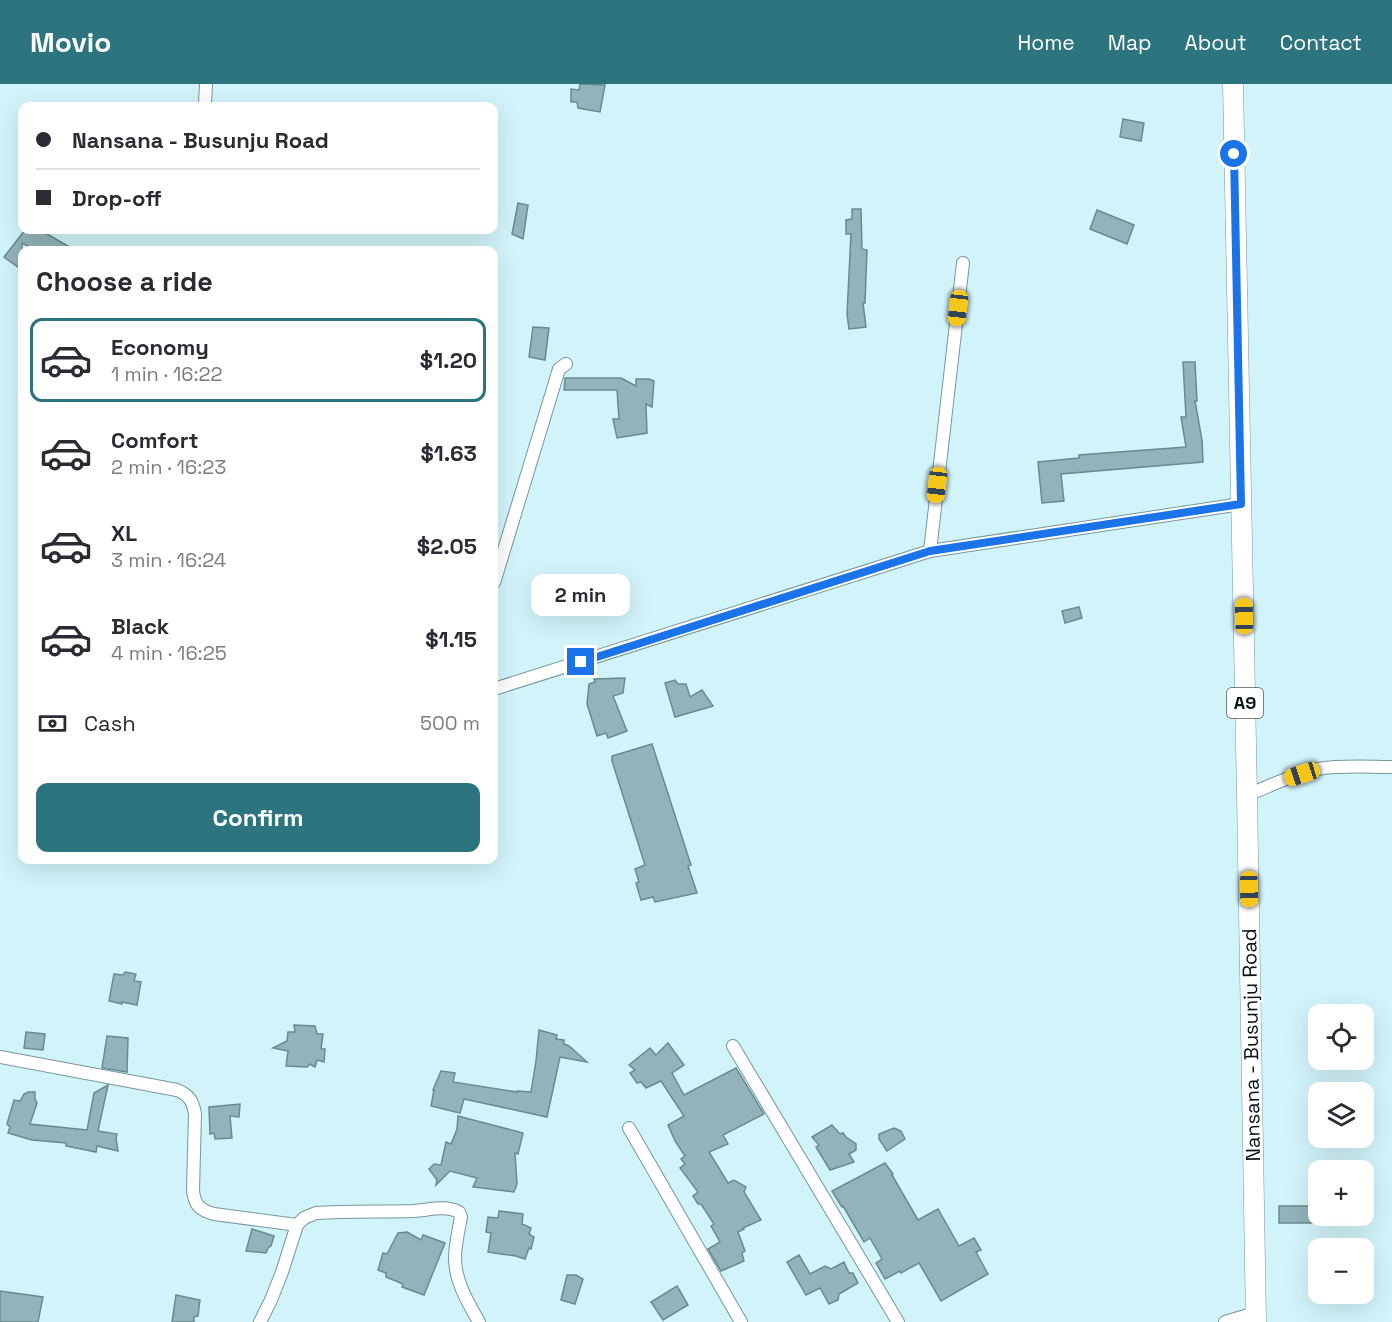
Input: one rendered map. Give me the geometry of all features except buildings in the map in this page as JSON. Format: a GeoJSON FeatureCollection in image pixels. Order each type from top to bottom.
{"type":"FeatureCollection","features":[{"type":"Feature","properties":{"kind":"main road","name":"Nansana - Busunju Road"},"geometry":{"type":"LineString","coordinates":[[1233,84],[1256,1318]]}},
{"type":"Feature","properties":{"kind":"street"},"geometry":{"type":"LineString","coordinates":[[205,102],[206,84]]}},
{"type":"Feature","properties":{"kind":"street"},"geometry":{"type":"LineString","coordinates":[[930,551],[963,263]]}},
{"type":"Feature","properties":{"kind":"street"},"geometry":{"type":"LineString","coordinates":[[498,570],[559,369],[566,364]]}},
{"type":"Feature","properties":{"kind":"street"},"geometry":{"type":"LineString","coordinates":[[498,688],[930,551],[1241,504]]}},
{"type":"Feature","properties":{"kind":"street"},"geometry":{"type":"LineString","coordinates":[[1247,795],[1317,769],[1392,768]]}},
{"type":"Feature","properties":{"kind":"street"},"geometry":{"type":"LineString","coordinates":[[733,1046],[898,1322]]}},
{"type":"Feature","properties":{"kind":"street"},"geometry":{"type":"LineString","coordinates":[[0,1058],[177,1090],[186,1094],[194,1106],[195,1114],[193,1191],[194,1201],[198,1206],[205,1212],[214,1214],[297,1225]]}},
{"type":"Feature","properties":{"kind":"street"},"geometry":{"type":"LineString","coordinates":[[629,1128],[741,1322]]}},
{"type":"Feature","properties":{"kind":"street"},"geometry":{"type":"LineString","coordinates":[[260,1322],[272,1300],[297,1225],[304,1218],[316,1213],[415,1211],[439,1208],[454,1209],[461,1217],[455,1253],[456,1270],[478,1322]]}},
{"type":"Feature","properties":{"kind":"street"},"geometry":{"type":"LineString","coordinates":[[1224,1322],[1256,1318]]}},
{"type":"Feature","properties":{"kind":"route"},"geometry":{"type":"LineString","coordinates":[[581,662],[930,551],[1241,504],[1234,154]]}}]}
